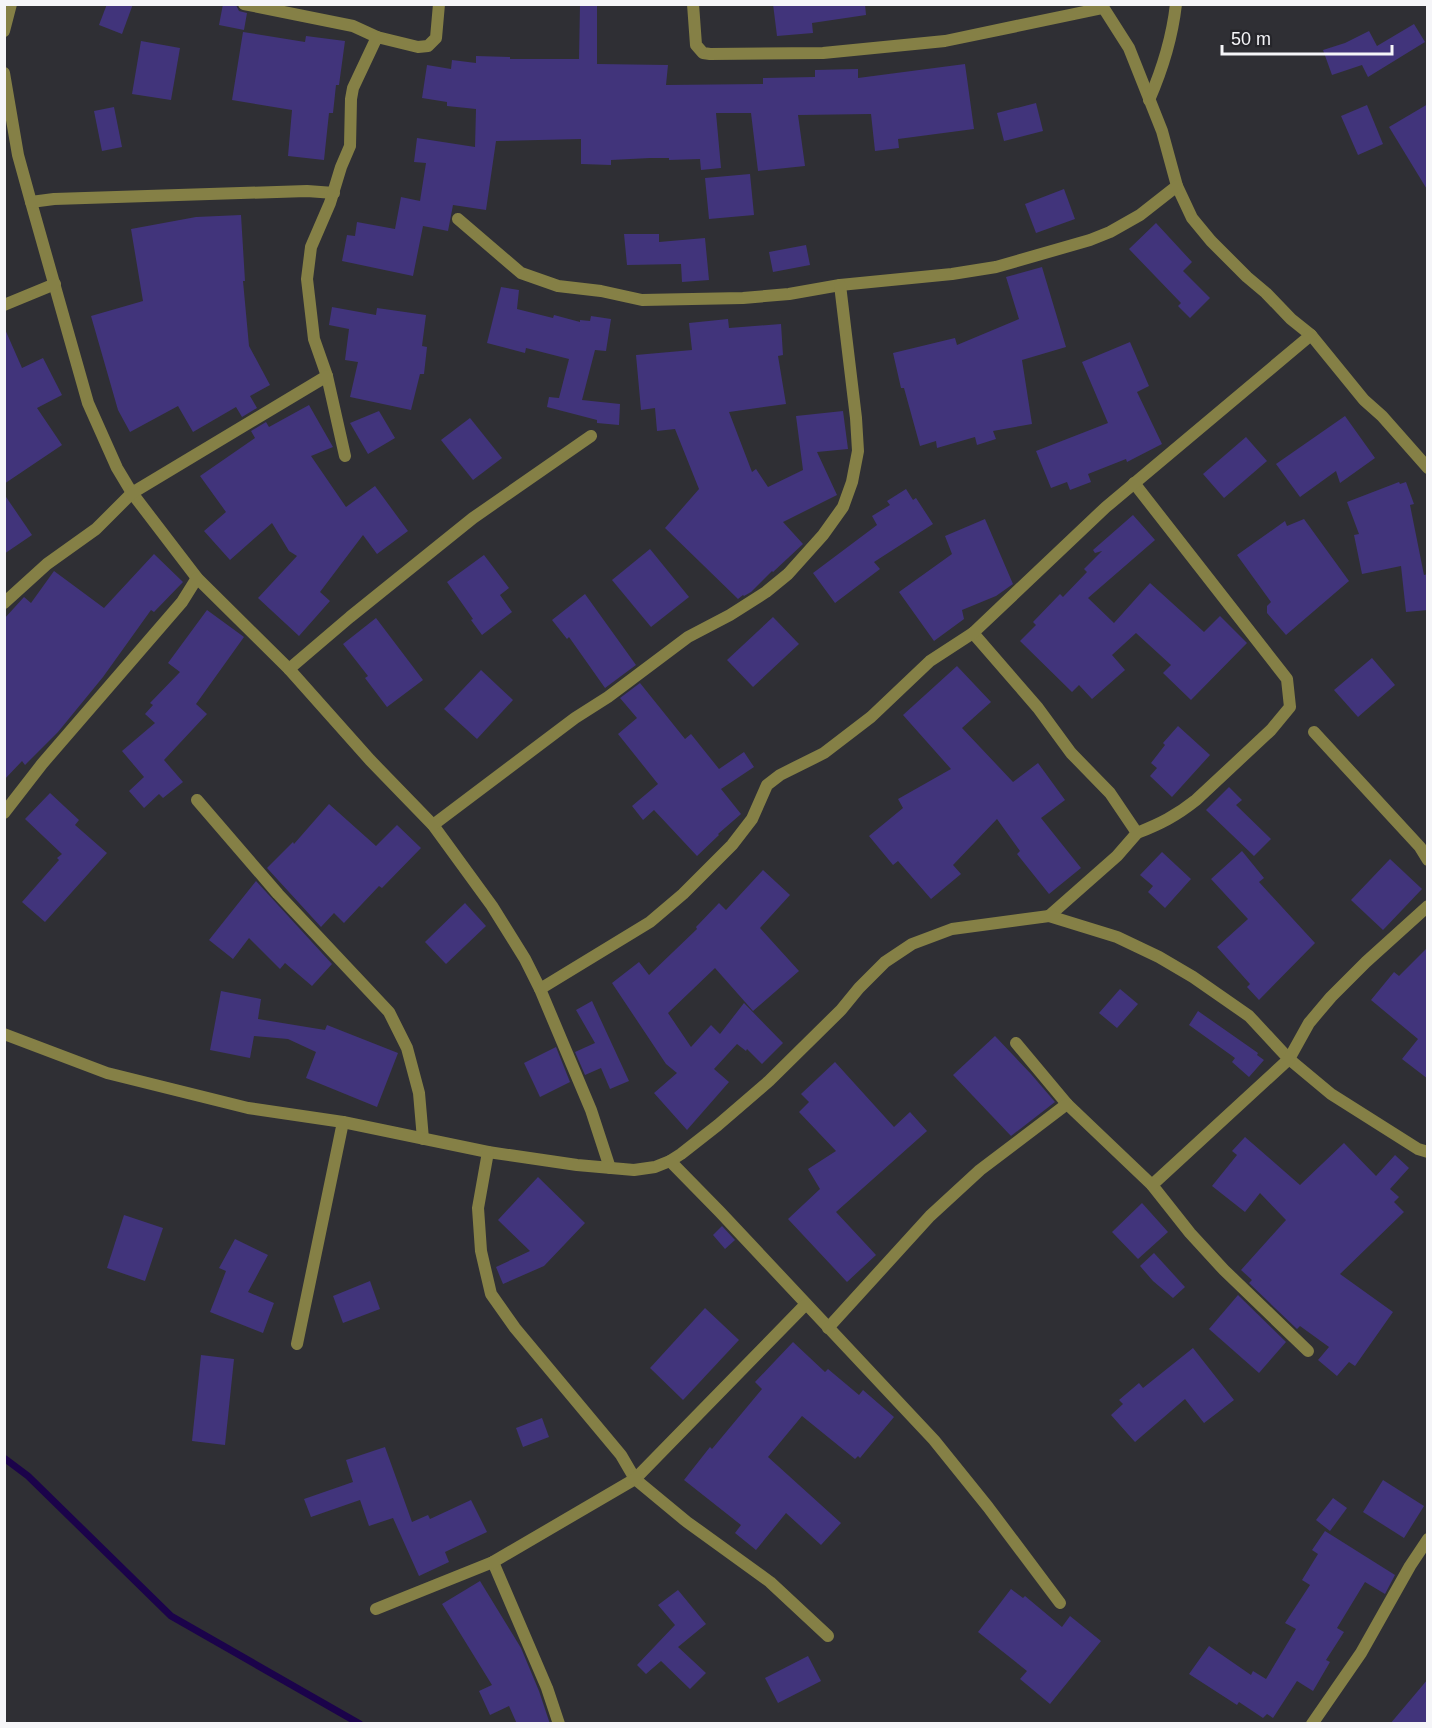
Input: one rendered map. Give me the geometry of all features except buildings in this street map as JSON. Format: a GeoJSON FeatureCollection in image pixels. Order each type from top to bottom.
{"type":"FeatureCollection","features":[{"type":"Feature","properties":{"kind":"street"},"geometry":{"type":"LineString","coordinates":[[4,31],[10,4]]}},
{"type":"Feature","properties":{"kind":"street"},"geometry":{"type":"LineString","coordinates":[[247,5],[353,26],[377,37],[418,47],[428,46],[436,38],[439,4]]}},
{"type":"Feature","properties":{"kind":"street"},"geometry":{"type":"LineString","coordinates":[[693,4],[696,45],[703,53],[710,54],[823,53],[945,41],[1102,6],[1129,48],[1162,131],[1177,186],[1192,218],[1247,277],[1311,335],[1364,400],[1382,416],[1428,468]]}},
{"type":"Feature","properties":{"kind":"street"},"geometry":{"type":"LineString","coordinates":[[1149,100],[1160,75],[1173,33],[1176,4]]}},
{"type":"Feature","properties":{"kind":"street"},"geometry":{"type":"LineString","coordinates":[[345,456],[327,376],[314,339],[307,279],[311,247],[334,193],[350,146],[353,88],[377,37]]}},
{"type":"Feature","properties":{"kind":"street"},"geometry":{"type":"LineString","coordinates":[[4,73],[18,155],[88,403],[117,468],[132,493],[197,578],[289,669],[370,759],[434,825],[492,906],[525,959],[540,989],[591,1110],[610,1168]]}},
{"type":"Feature","properties":{"kind":"street"},"geometry":{"type":"LineString","coordinates":[[458,219],[521,273],[558,286],[601,291],[642,300],[743,298],[996,267],[1110,232],[1140,215],[1177,186]]}},
{"type":"Feature","properties":{"kind":"street"},"geometry":{"type":"LineString","coordinates":[[31,202],[54,199],[307,191],[334,193]]}},
{"type":"Feature","properties":{"kind":"street"},"geometry":{"type":"LineString","coordinates":[[4,305],[55,284]]}},
{"type":"Feature","properties":{"kind":"street"},"geometry":{"type":"LineString","coordinates":[[434,825],[575,718],[608,697],[688,637],[730,615],[766,592],[788,574],[823,535],[843,507],[852,482],[858,451],[840,285]]}},
{"type":"Feature","properties":{"kind":"street"},"geometry":{"type":"LineString","coordinates":[[540,989],[650,922],[683,894],[732,845],[752,819],[766,785],[780,775],[824,753],[847,737],[930,661],[973,633],[1106,507],[1311,335]]}},
{"type":"Feature","properties":{"kind":"street"},"geometry":{"type":"LineString","coordinates":[[4,603],[47,564],[96,529],[132,493],[327,376]]}},
{"type":"Feature","properties":{"kind":"street"},"geometry":{"type":"LineString","coordinates":[[289,669],[473,518],[591,436]]}},
{"type":"Feature","properties":{"kind":"street"},"geometry":{"type":"LineString","coordinates":[[1049,916],[1117,856],[1137,833],[1164,823],[1196,800],[1271,730],[1290,707],[1287,679],[1134,483]]}},
{"type":"Feature","properties":{"kind":"street"},"geometry":{"type":"LineString","coordinates":[[4,813],[42,764],[182,602],[197,578]]}},
{"type":"Feature","properties":{"kind":"street"},"geometry":{"type":"LineString","coordinates":[[973,633],[1038,708],[1071,753],[1110,793],[1137,833]]}},
{"type":"Feature","properties":{"kind":"street"},"geometry":{"type":"LineString","coordinates":[[1314,732],[1424,844],[1428,860]]}},
{"type":"Feature","properties":{"kind":"street"},"geometry":{"type":"LineString","coordinates":[[197,800],[278,894],[389,1012],[407,1048],[419,1093],[423,1139]]}},
{"type":"Feature","properties":{"kind":"street"},"geometry":{"type":"LineString","coordinates":[[1152,1185],[1289,1059],[1310,1023],[1331,997],[1428,906]]}},
{"type":"Feature","properties":{"kind":"street"},"geometry":{"type":"LineString","coordinates":[[4,1034],[107,1073],[248,1108],[342,1122],[488,1152],[634,1170],[655,1167],[681,1154],[769,1081],[841,1010],[885,962],[912,944],[952,929],[1049,916],[1117,937],[1159,957],[1193,977],[1249,1016],[1289,1059],[1331,1094],[1418,1149],[1428,1152]]}},
{"type":"Feature","properties":{"kind":"street"},"geometry":{"type":"LineString","coordinates":[[1016,1043],[1067,1104],[1152,1185],[1190,1233],[1224,1270],[1308,1351]]}},
{"type":"Feature","properties":{"kind":"street"},"geometry":{"type":"LineString","coordinates":[[828,1328],[930,1216],[980,1170],[1067,1104]]}},
{"type":"Feature","properties":{"kind":"street"},"geometry":{"type":"LineString","coordinates":[[297,1344],[342,1122]]}},
{"type":"Feature","properties":{"kind":"street"},"geometry":{"type":"LineString","coordinates":[[488,1152],[478,1208],[481,1251],[490,1294],[515,1328],[621,1455],[635,1479],[687,1522],[770,1582],[828,1636]]}},
{"type":"Feature","properties":{"kind":"street"},"geometry":{"type":"LineString","coordinates":[[670,1161],[934,1440],[1060,1603]]}},
{"type":"Feature","properties":{"kind":"street"},"geometry":{"type":"LineString","coordinates":[[376,1609],[493,1562],[635,1479],[806,1304]]}},
{"type":"Feature","properties":{"kind":"street"},"geometry":{"type":"LineString","coordinates":[[1312,1724],[1361,1653],[1410,1566],[1428,1539]]}},
{"type":"Feature","properties":{"kind":"street"},"geometry":{"type":"LineString","coordinates":[[493,1562],[547,1688],[559,1724]]}},
{"type":"Feature","properties":{"kind":"waterway"},"geometry":{"type":"LineString","coordinates":[[4,1458],[28,1476],[171,1616],[360,1724]]}}]}
